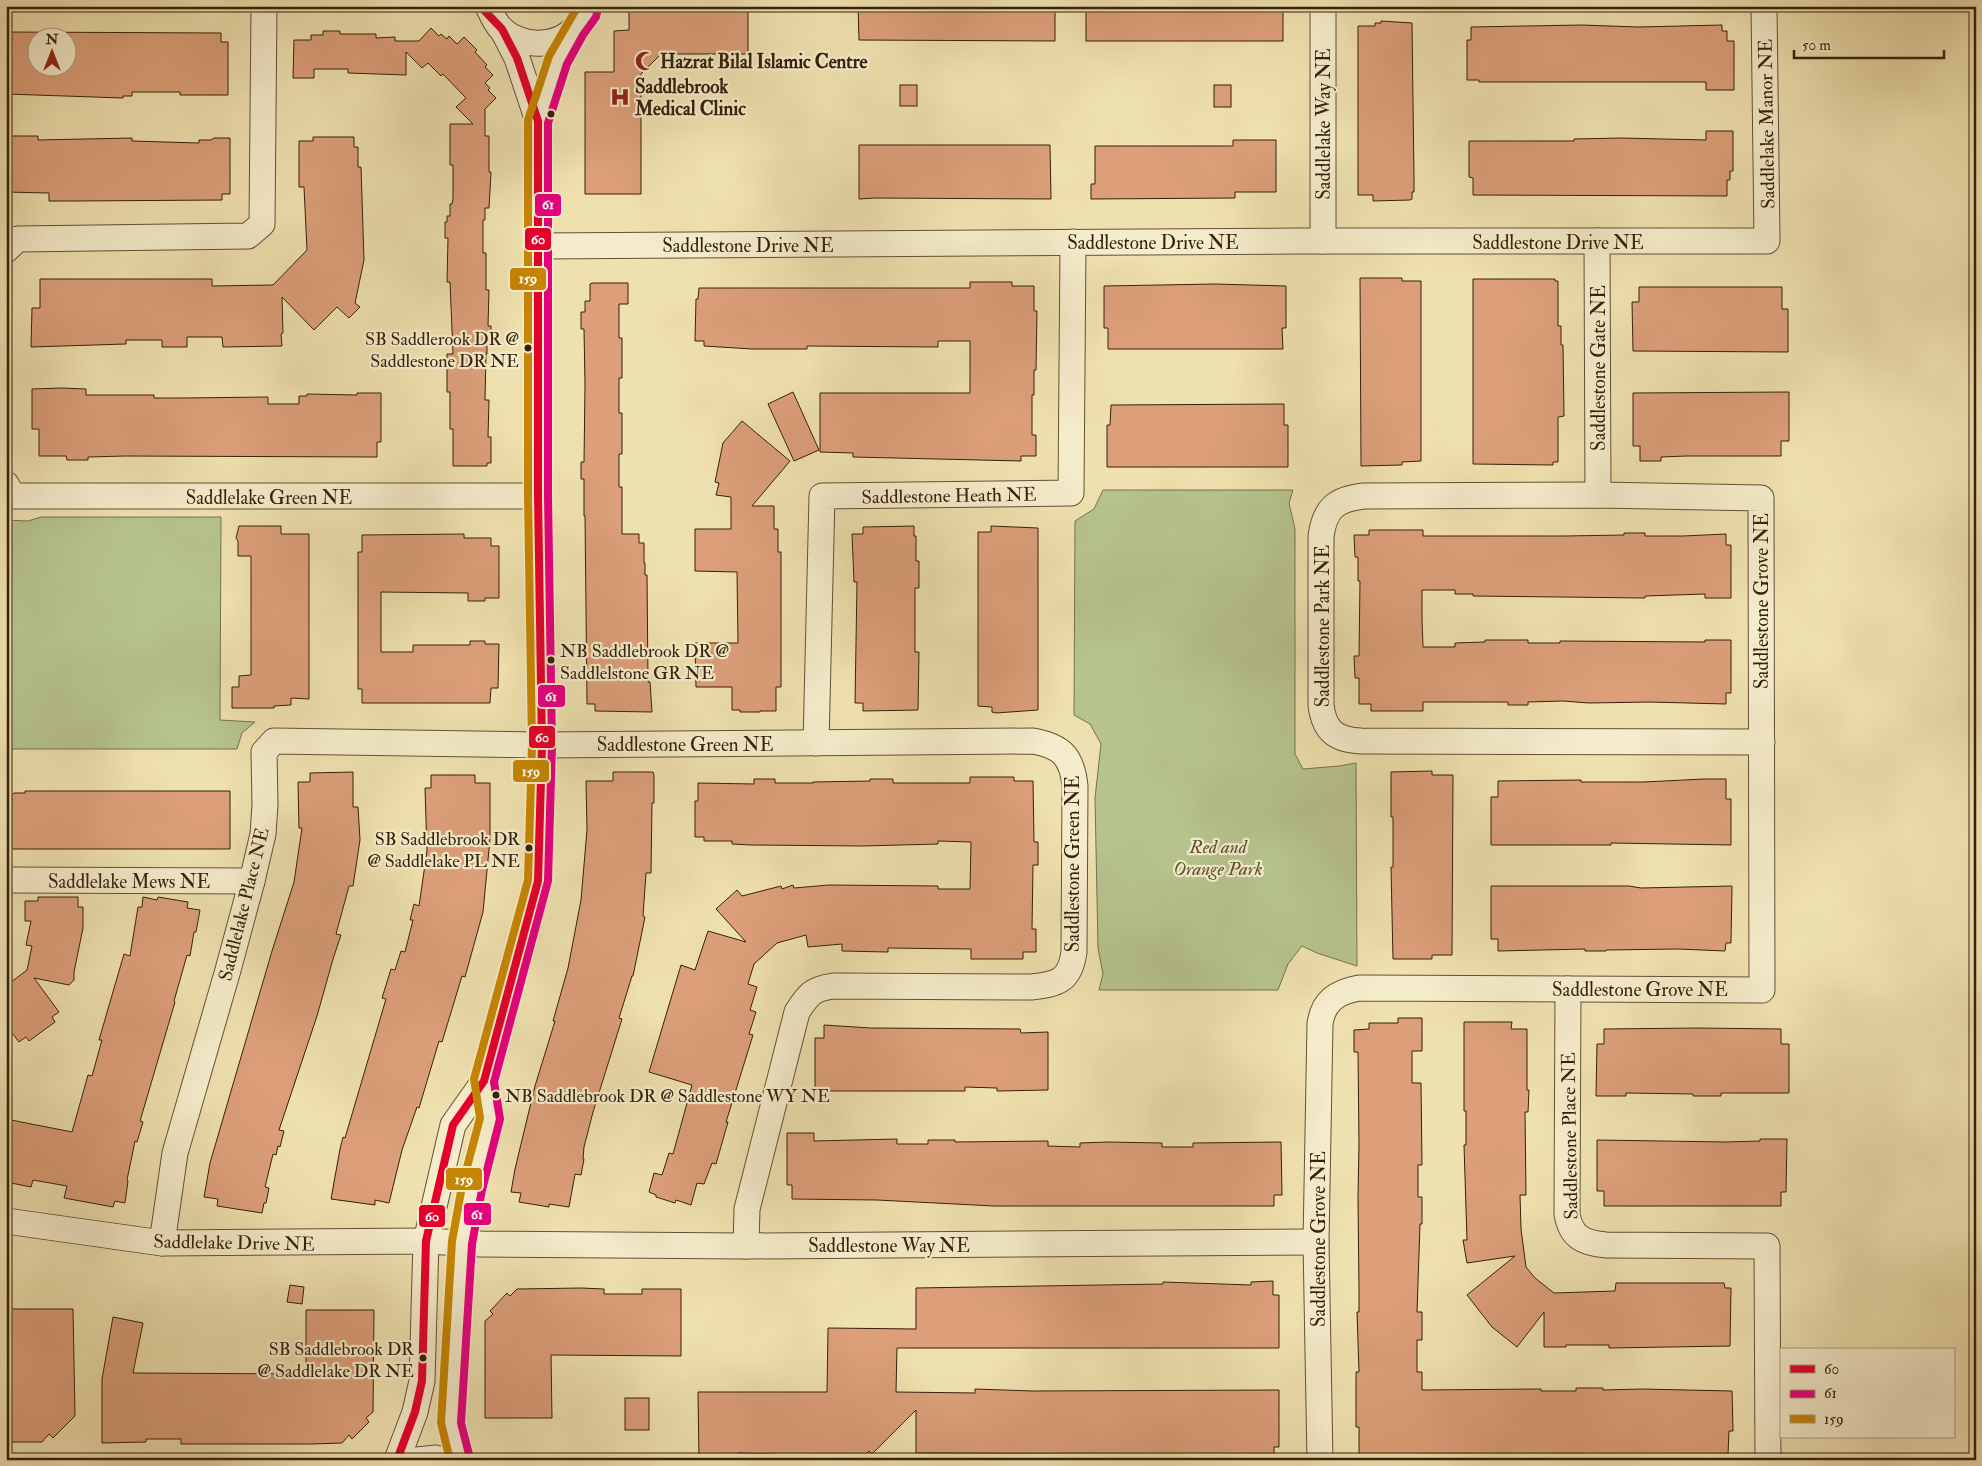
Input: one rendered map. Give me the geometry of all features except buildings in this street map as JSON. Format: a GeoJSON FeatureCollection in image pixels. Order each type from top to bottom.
{"type":"FeatureCollection","features":[{"type":"Feature","properties":{"kind":"street"},"geometry":{"type":"LineString","coordinates":[[6,250],[18,240],[248,236],[262,224],[264,6]]}},
{"type":"Feature","properties":{"kind":"street"},"geometry":{"type":"LineString","coordinates":[[538,121],[558,60],[574,30],[587,12],[588,6]]}},
{"type":"Feature","properties":{"kind":"street","name":"Saddlelake Way NE"},"geometry":{"type":"LineString","coordinates":[[1323,6],[1323,242]]}},
{"type":"Feature","properties":{"kind":"street","name":"Saddlelake Manor NE"},"geometry":{"type":"LineString","coordinates":[[1764,6],[1767,242]]}},
{"type":"Feature","properties":{"kind":"street"},"geometry":{"type":"LineString","coordinates":[[491,15],[518,40],[538,44],[557,41],[574,30]]}},
{"type":"Feature","properties":{"kind":"street"},"geometry":{"type":"LineString","coordinates":[[397,1460],[415,1412],[422,1381],[426,1241],[453,1125],[484,1081],[538,881],[542,745],[538,496],[538,121],[517,58],[491,15]]}},
{"type":"Feature","properties":{"kind":"street","name":"Saddlestone Gate NE"},"geometry":{"type":"LineString","coordinates":[[1597,241],[1598,496]]}},
{"type":"Feature","properties":{"kind":"street","name":"Saddlestone Drive NE"},"geometry":{"type":"LineString","coordinates":[[539,246],[1073,242],[1767,242]]}},
{"type":"Feature","properties":{"kind":"street","name":"Saddlestone Heath NE"},"geometry":{"type":"LineString","coordinates":[[816,743],[822,496],[1071,493],[1073,242]]}},
{"type":"Feature","properties":{"kind":"street","name":"Saddlelake Green NE"},"geometry":{"type":"LineString","coordinates":[[6,484],[13,496],[538,496]]}},
{"type":"Feature","properties":{"kind":"street","name":"Saddlestone Park NE"},"geometry":{"type":"LineString","coordinates":[[1598,496],[1364,496],[1342,500],[1333,506],[1323,524],[1321,536],[1321,705],[1325,724],[1332,732],[1351,741],[1762,742]]}},
{"type":"Feature","properties":{"kind":"street","name":"Saddlestone Grove NE"},"geometry":{"type":"LineString","coordinates":[[1320,1460],[1316,1242],[1320,1024],[1326,1005],[1341,992],[1359,988],[1762,990],[1761,498],[1598,496]]}},
{"type":"Feature","properties":{"kind":"street","name":"Saddlelake Place NE"},"geometry":{"type":"LineString","coordinates":[[162,1243],[175,1153],[252,881],[263,834],[265,805],[264,752],[274,741],[542,745]]}},
{"type":"Feature","properties":{"kind":"street","name":"Saddlestone Green NE"},"geometry":{"type":"LineString","coordinates":[[542,745],[1033,741],[1057,748],[1070,764],[1074,774],[1075,786],[1072,963],[1063,980],[1031,987],[833,986],[820,988],[810,993],[797,1012],[747,1209],[746,1246]]}},
{"type":"Feature","properties":{"kind":"street","name":"Saddlelake Mews NE"},"geometry":{"type":"LineString","coordinates":[[6,880],[252,881]]}},
{"type":"Feature","properties":{"kind":"street","name":"Saddlestone Place NE"},"geometry":{"type":"LineString","coordinates":[[1568,989],[1567,1214],[1569,1225],[1577,1236],[1587,1242],[1606,1245],[1767,1246],[1768,1460]]}},
{"type":"Feature","properties":{"kind":"street"},"geometry":{"type":"LineString","coordinates":[[460,1460],[451,1424],[452,1395],[462,1243],[472,1188],[490,1118],[484,1081]]}},
{"type":"Feature","properties":{"kind":"street","name":"Saddlelake Drive NE"},"geometry":{"type":"LineString","coordinates":[[6,1221],[162,1243],[426,1241],[462,1243]]}},
{"type":"Feature","properties":{"kind":"street","name":"Saddlestone Way NE"},"geometry":{"type":"LineString","coordinates":[[462,1243],[746,1246],[1316,1242]]}},
{"type":"Feature","properties":{"kind":"street"},"geometry":{"type":"LineString","coordinates":[[417,1460],[436,1458],[441,1460]]}},
{"type":"Feature","properties":{"kind":"green space","name":"Red and Orange Park"},"geometry":{"type":"Polygon","coordinates":[[[1103,490],[1293,490],[1289,503],[1295,529],[1295,754],[1303,769],[1356,763],[1357,966],[1302,946],[1288,964],[1278,990],[1099,990],[1103,974],[1098,948],[1095,798],[1101,744],[1090,724],[1074,715],[1075,521],[1094,509],[1103,490]]]}},
{"type":"Feature","properties":{"kind":"green space"},"geometry":{"type":"Polygon","coordinates":[[[41,517],[221,517],[220,720],[255,722],[242,733],[237,749],[6,749],[11,709],[6,693],[6,520],[28,521],[41,517]]]}},
{"type":"Feature","properties":{"kind":"transit line","name":"60"},"geometry":{"type":"LineString","coordinates":[[397,1460],[415,1412],[422,1381],[426,1241],[453,1125],[484,1081],[538,881],[542,745],[538,496],[538,121],[517,58],[502,29],[480,6]]}},
{"type":"Feature","properties":{"kind":"transit line","name":"159"},"geometry":{"type":"LineString","coordinates":[[450,1460],[441,1423],[452,1241],[462,1186],[480,1118],[474,1079],[528,880],[532,745],[528,496],[528,120],[549,56],[578,6]]}},
{"type":"Feature","properties":{"kind":"transit line","name":"61"},"geometry":{"type":"LineString","coordinates":[[470,1458],[461,1423],[472,1244],[482,1190],[500,1119],[494,1082],[548,881],[552,745],[548,496],[548,123],[567,64],[583,35],[596,17],[598,8]]}},
{"type":"Feature","properties":{"kind":"place","name":"Hazrat Bilal Islamic Centre"},"geometry":{"type":"Point","coordinates":[645,61]}},
{"type":"Feature","properties":{"kind":"place","name":"Saddlebrook Medical Clinic"},"geometry":{"type":"Point","coordinates":[620,97]}},
{"type":"Feature","properties":{"kind":"place","name":"SB Saddlerook DR @ Saddlestone DR NE"},"geometry":{"type":"Point","coordinates":[528,348]}},
{"type":"Feature","properties":{"kind":"place","name":"NB Saddlebrook DR @ Saddlelstone GR NE"},"geometry":{"type":"Point","coordinates":[551,660]}},
{"type":"Feature","properties":{"kind":"place","name":"SB Saddlebrook DR @ Saddlelake PL NE"},"geometry":{"type":"Point","coordinates":[529,848]}},
{"type":"Feature","properties":{"kind":"place","name":"NB Saddlebrook DR @ Saddlestone WY NE"},"geometry":{"type":"Point","coordinates":[496,1095]}},
{"type":"Feature","properties":{"kind":"place","name":"SB Saddlebrook DR @ Saddlelake DR NE"},"geometry":{"type":"Point","coordinates":[423,1358]}}]}
